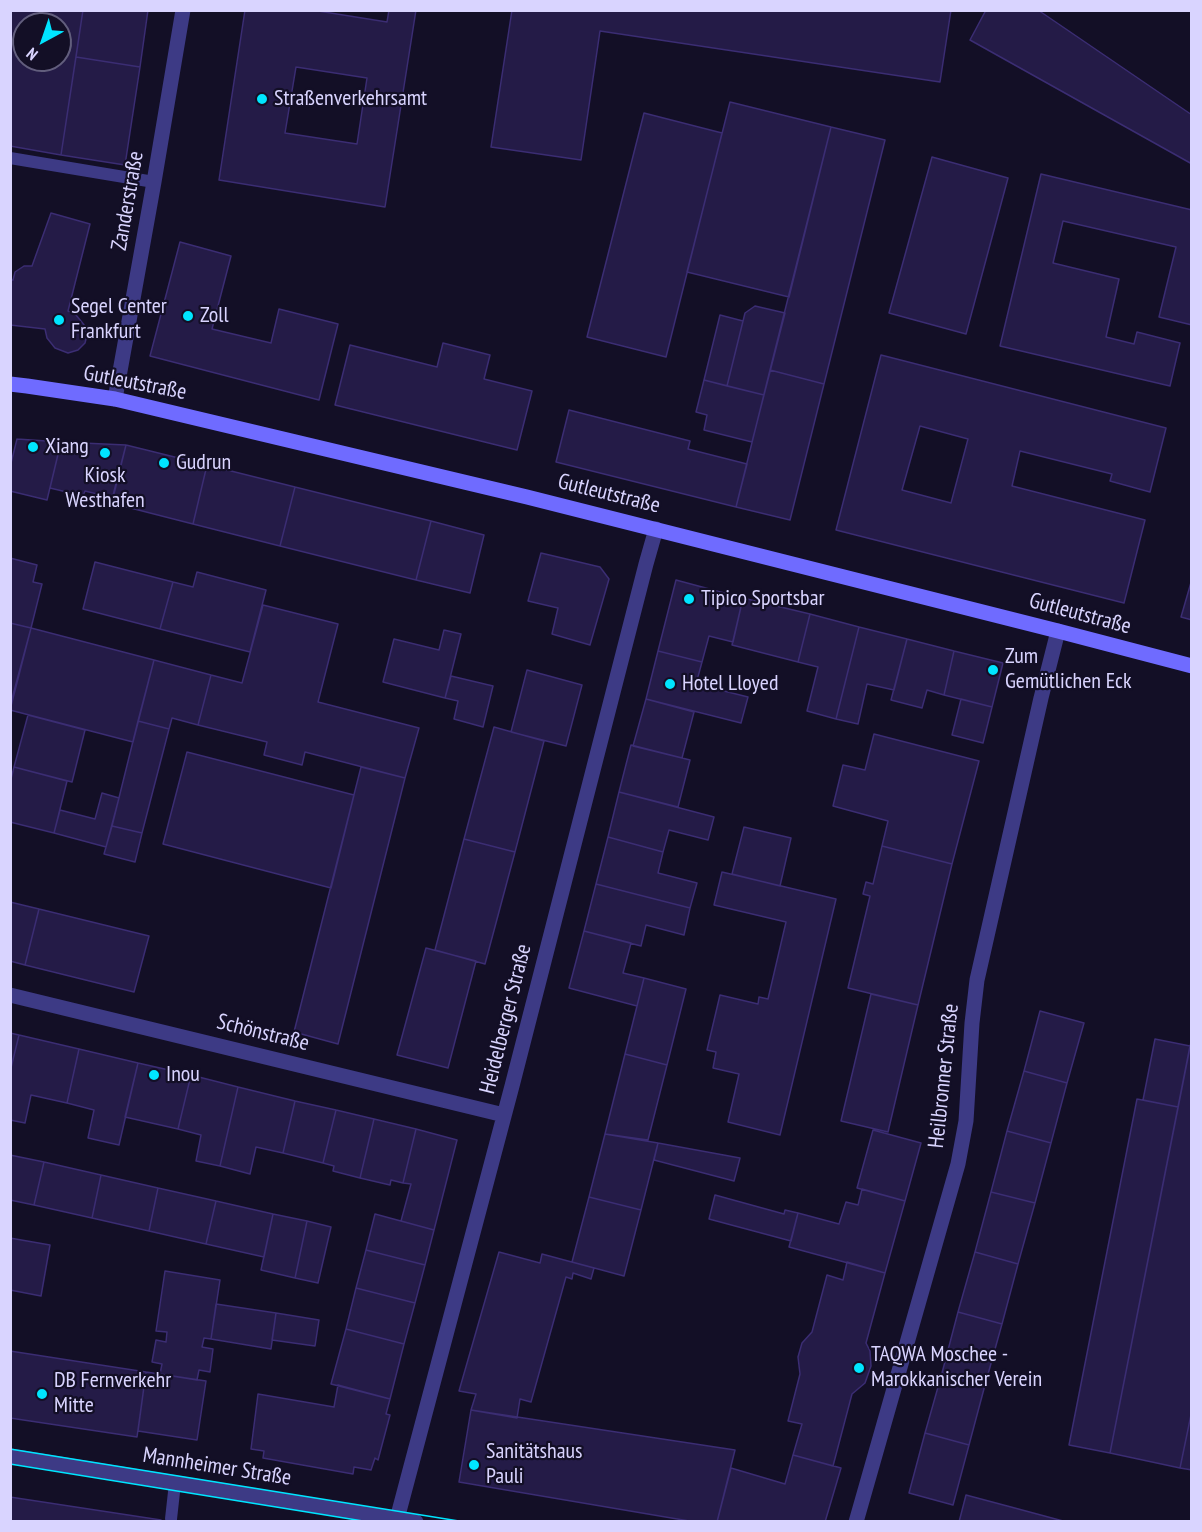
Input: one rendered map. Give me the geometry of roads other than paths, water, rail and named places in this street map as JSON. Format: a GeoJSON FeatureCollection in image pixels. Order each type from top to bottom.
{"type":"FeatureCollection","features":[{"type":"Feature","properties":{"kind":"main road","name":"Gutleutstraße"},"geometry":{"type":"LineString","coordinates":[[10,384],[115,399],[527,497],[1191,666]]}},
{"type":"Feature","properties":{"kind":"street","name":"Zanderstraße"},"geometry":{"type":"LineString","coordinates":[[115,399],[183,10]]}},
{"type":"Feature","properties":{"kind":"street","name":"Heidelberger Straße"},"geometry":{"type":"LineString","coordinates":[[397,1520],[656,529]]}},
{"type":"Feature","properties":{"kind":"street","name":"Heilbronner Straße"},"geometry":{"type":"LineString","coordinates":[[856,1521],[958,1164],[966,1121],[977,980],[1058,631]]}},
{"type":"Feature","properties":{"kind":"street","name":"Schönstraße"},"geometry":{"type":"LineString","coordinates":[[10,995],[504,1115]]}},
{"type":"Feature","properties":{"kind":"street","name":"Mannheimer Straße"},"geometry":{"type":"LineString","coordinates":[[10,1456],[397,1520],[416,1521]]}},
{"type":"Feature","properties":{"kind":"lane"},"geometry":{"type":"LineString","coordinates":[[10,158],[154,182]]}},
{"type":"Feature","properties":{"kind":"lane"},"geometry":{"type":"LineString","coordinates":[[171,1519],[175,1482]]}},
{"type":"Feature","properties":{"kind":"tram line"},"geometry":{"type":"LineString","coordinates":[[10,1449],[465,1522]]}},
{"type":"Feature","properties":{"kind":"tram line"},"geometry":{"type":"LineString","coordinates":[[10,1464],[369,1522]]}},
{"type":"Feature","properties":{"kind":"place","name":"Straßenverkehrsamt"},"geometry":{"type":"Point","coordinates":[262,99]}},
{"type":"Feature","properties":{"kind":"place","name":"Zoll"},"geometry":{"type":"Point","coordinates":[188,316]}},
{"type":"Feature","properties":{"kind":"place","name":"Segel Center Frankfurt"},"geometry":{"type":"Point","coordinates":[59,320]}},
{"type":"Feature","properties":{"kind":"place","name":"Xiang"},"geometry":{"type":"Point","coordinates":[33,447]}},
{"type":"Feature","properties":{"kind":"place","name":"Kiosk Westhafen"},"geometry":{"type":"Point","coordinates":[105,453]}},
{"type":"Feature","properties":{"kind":"place","name":"Gudrun"},"geometry":{"type":"Point","coordinates":[164,463]}},
{"type":"Feature","properties":{"kind":"place","name":"Tipico Sportsbar"},"geometry":{"type":"Point","coordinates":[689,599]}},
{"type":"Feature","properties":{"kind":"place","name":"Zum Gemütlichen Eck"},"geometry":{"type":"Point","coordinates":[993,670]}},
{"type":"Feature","properties":{"kind":"place","name":"Hotel Lloyed"},"geometry":{"type":"Point","coordinates":[670,684]}},
{"type":"Feature","properties":{"kind":"place","name":"Inou"},"geometry":{"type":"Point","coordinates":[154,1075]}},
{"type":"Feature","properties":{"kind":"place","name":"TAQWA Moschee - Marokkanischer Verein"},"geometry":{"type":"Point","coordinates":[859,1368]}},
{"type":"Feature","properties":{"kind":"place","name":"DB Fernverkehr Mitte"},"geometry":{"type":"Point","coordinates":[42,1394]}},
{"type":"Feature","properties":{"kind":"place","name":"Sanitätshaus Pauli"},"geometry":{"type":"Point","coordinates":[474,1465]}}]}
